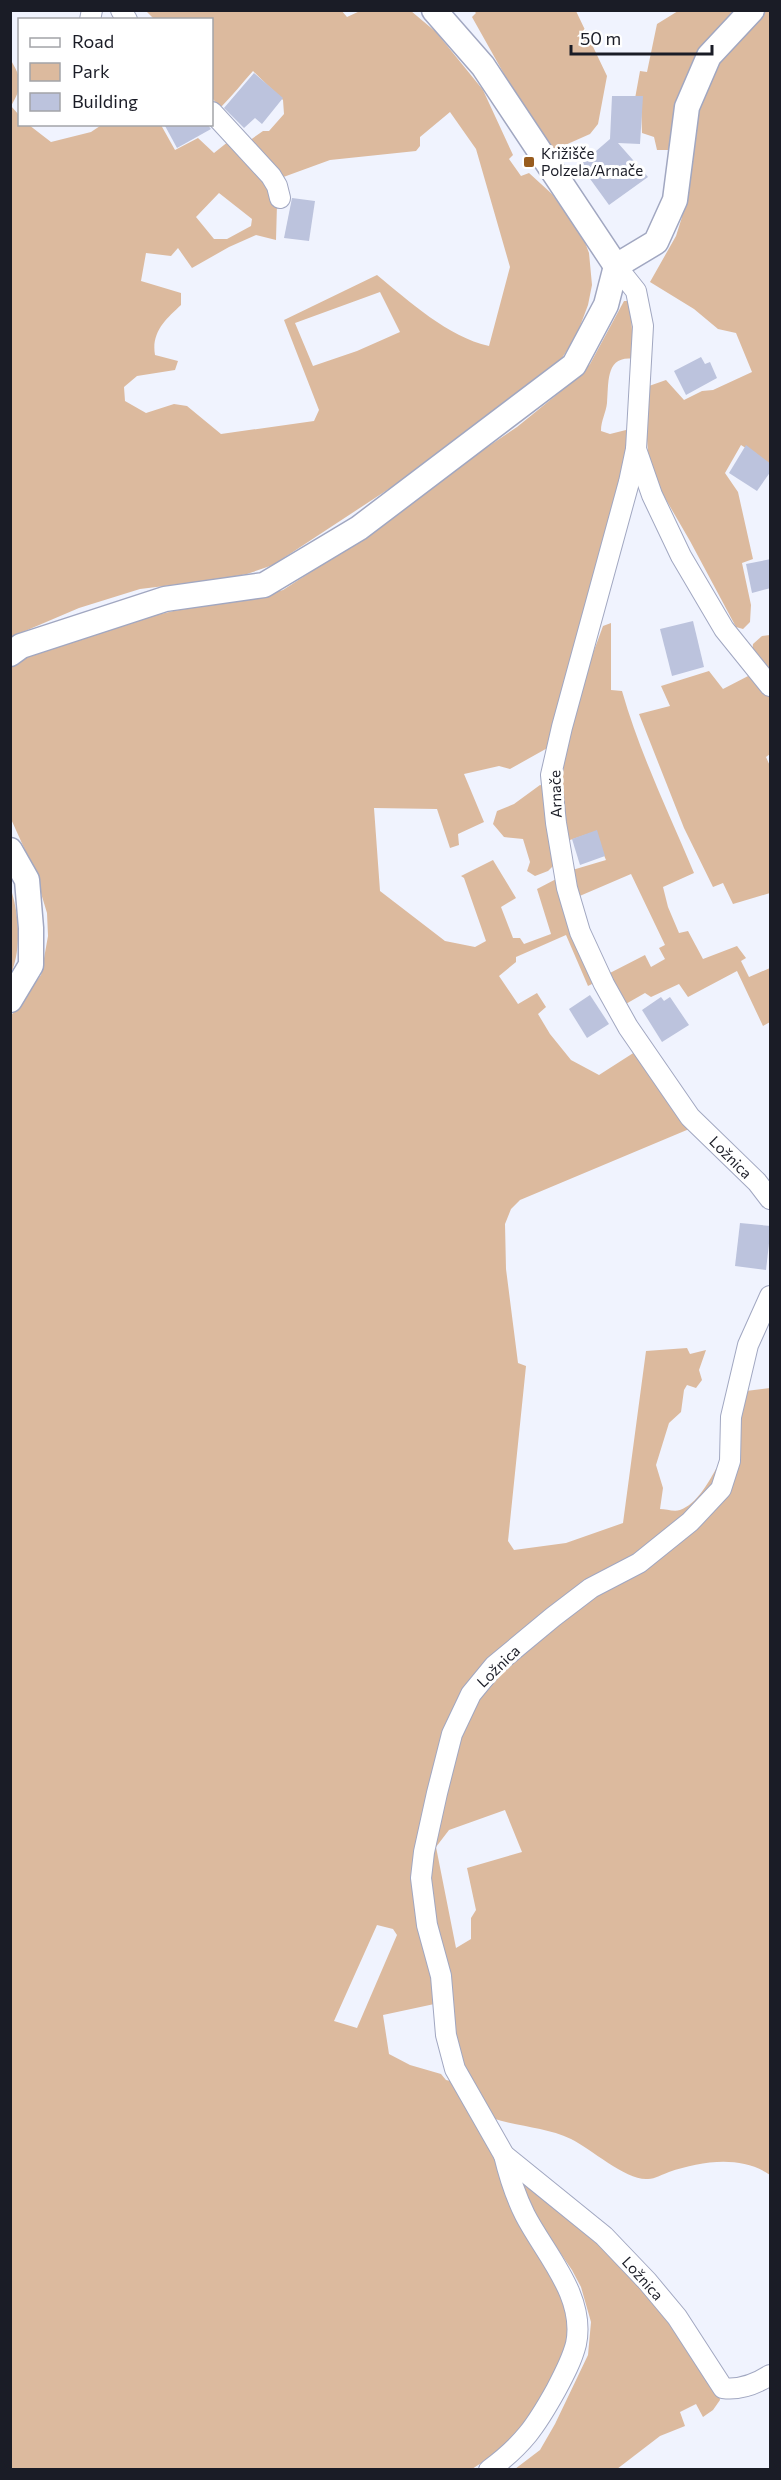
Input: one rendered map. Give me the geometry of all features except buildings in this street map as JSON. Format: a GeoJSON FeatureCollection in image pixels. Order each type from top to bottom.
{"type":"FeatureCollection","features":[{"type":"Feature","properties":{"kind":"street"},"geometry":{"type":"LineString","coordinates":[[434,10],[483,66],[616,266]]}},
{"type":"Feature","properties":{"kind":"street"},"geometry":{"type":"LineString","coordinates":[[10,654],[21,646],[165,599],[264,585],[359,528],[573,365],[606,305],[616,266],[656,243],[675,200],[687,107],[709,56],[752,10]]}},
{"type":"Feature","properties":{"kind":"street"},"geometry":{"type":"LineString","coordinates":[[213,113],[271,176],[280,198]]}},
{"type":"Feature","properties":{"kind":"street","name":"Arnače"},"geometry":{"type":"LineString","coordinates":[[616,266],[636,291],[643,326],[636,449],[630,482],[562,727],[551,775],[567,888],[580,932],[604,984],[628,1027],[690,1117]]}},
{"type":"Feature","properties":{"kind":"street","name":"Arnače"},"geometry":{"type":"LineString","coordinates":[[636,449],[652,495],[681,556],[724,629],[762,678],[771,686]]}},
{"type":"Feature","properties":{"kind":"street"},"geometry":{"type":"LineString","coordinates":[[10,850],[27,880],[31,928],[31,965],[10,1000]]}},
{"type":"Feature","properties":{"kind":"street","name":"Ložnica"},"geometry":{"type":"LineString","coordinates":[[690,1117],[771,1199]]}},
{"type":"Feature","properties":{"kind":"street","name":"Ložnica"},"geometry":{"type":"LineString","coordinates":[[489,2469],[514,2451],[529,2434],[545,2409],[568,2368],[576,2343],[577,2325],[570,2293],[560,2270],[526,2217],[510,2182],[504,2155],[455,2069],[446,2035],[441,1976],[427,1925],[421,1878],[436,1793],[452,1734],[471,1694],[494,1666],[591,1588],[639,1563],[690,1522],[721,1489],[730,1461],[731,1417],[747,1345],[771,1296]]}},
{"type":"Feature","properties":{"kind":"street","name":"Ložnica"},"geometry":{"type":"LineString","coordinates":[[504,2155],[604,2236],[647,2281],[677,2317],[723,2388],[734,2389],[771,2375]]}},
{"type":"Feature","properties":{"kind":"green space"},"geometry":{"type":"Polygon","coordinates":[[[341,10],[347,17],[360,11],[411,11],[436,32],[483,90],[513,155],[509,159],[521,176],[529,173],[552,194],[583,237],[589,253],[592,285],[588,305],[576,337],[556,367],[410,475],[273,565],[247,574],[214,580],[140,589],[79,608],[11,637],[10,59],[18,74],[18,93],[11,106],[18,114],[18,126],[30,126],[51,142],[91,132],[100,126],[162,126],[175,150],[198,138],[214,153],[229,141],[263,177],[277,204],[276,240],[256,235],[192,268],[178,248],[171,256],[146,253],[141,281],[181,293],[181,305],[161,327],[154,347],[155,355],[178,361],[175,370],[137,376],[124,387],[125,401],[146,413],[174,404],[187,406],[221,434],[314,421],[319,410],[284,320],[377,275],[416,307],[444,326],[459,335],[489,346],[510,267],[476,149],[450,112],[420,137],[420,146],[416,151],[330,160],[278,179],[246,143],[263,131],[269,131],[284,114],[283,100],[253,71],[222,106],[219,106],[213,99],[213,18],[153,18],[146,11],[341,10]],[[219,193],[196,217],[214,239],[227,239],[251,226],[252,219],[219,193]],[[380,292],[295,323],[313,366],[357,351],[400,332],[380,292]]]}},
{"type":"Feature","properties":{"kind":"green space"},"geometry":{"type":"Polygon","coordinates":[[[474,11],[576,11],[607,76],[598,124],[590,134],[554,150],[550,147],[506,84],[504,74],[472,17],[476,13],[474,11]]]}},
{"type":"Feature","properties":{"kind":"green space"},"geometry":{"type":"Polygon","coordinates":[[[678,11],[737,11],[672,150],[657,150],[654,137],[642,133],[641,105],[634,104],[640,71],[647,72],[657,24],[678,11]]]}},
{"type":"Feature","properties":{"kind":"green space"},"geometry":{"type":"Polygon","coordinates":[[[759,11],[770,11],[770,464],[741,445],[725,473],[738,492],[753,559],[742,563],[751,605],[750,622],[743,629],[736,627],[654,479],[648,452],[646,427],[649,386],[666,380],[684,400],[752,372],[736,333],[718,329],[694,309],[650,282],[676,236],[682,217],[689,139],[710,73],[759,11]]]}},
{"type":"Feature","properties":{"kind":"green space"},"geometry":{"type":"Polygon","coordinates":[[[624,301],[630,301],[634,359],[618,361],[610,372],[601,427],[601,431],[610,434],[630,429],[619,491],[551,746],[510,769],[499,766],[464,774],[484,822],[458,834],[459,845],[450,848],[437,809],[374,808],[380,891],[445,941],[475,947],[486,941],[464,878],[461,876],[493,860],[516,898],[501,907],[513,938],[520,938],[524,944],[551,934],[537,889],[560,877],[596,982],[588,986],[566,935],[516,957],[516,962],[499,976],[518,1004],[537,993],[546,1007],[538,1014],[550,1034],[571,1060],[599,1075],[638,1050],[694,1127],[520,1200],[511,1209],[505,1224],[506,1269],[518,1363],[526,1366],[508,1541],[514,1550],[566,1543],[623,1523],[646,1351],[687,1348],[690,1354],[706,1350],[699,1370],[702,1380],[696,1388],[687,1385],[684,1390],[681,1412],[669,1423],[656,1465],[663,1488],[660,1509],[678,1511],[686,1507],[701,1492],[716,1469],[721,1469],[720,1476],[687,1517],[493,1659],[424,1823],[439,2003],[383,2015],[389,2054],[410,2065],[441,2074],[446,2080],[455,2082],[476,2118],[564,2291],[571,2315],[570,2349],[540,2405],[509,2445],[472,2469],[11,2469],[10,1017],[41,975],[48,936],[47,913],[34,870],[11,819],[11,665],[34,654],[133,621],[173,611],[255,598],[283,590],[377,529],[449,473],[517,427],[576,379],[590,364],[624,301]],[[377,1925],[334,2021],[357,2028],[397,1935],[393,1929],[377,1925]]]}},
{"type":"Feature","properties":{"kind":"green space"},"geometry":{"type":"Polygon","coordinates":[[[611,623],[611,690],[622,691],[646,760],[694,873],[663,887],[668,907],[679,933],[688,931],[703,959],[737,946],[746,958],[741,961],[749,977],[770,968],[770,1022],[763,1026],[737,971],[688,997],[679,984],[651,997],[645,993],[624,1005],[606,975],[645,955],[651,967],[665,959],[659,948],[665,945],[631,874],[575,898],[569,871],[606,860],[594,832],[564,842],[564,757],[572,715],[587,670],[603,626],[611,623]]]}},
{"type":"Feature","properties":{"kind":"green space"},"geometry":{"type":"Polygon","coordinates":[[[770,635],[770,678],[752,652],[753,644],[762,636],[770,635]]]}},
{"type":"Feature","properties":{"kind":"green space"},"geometry":{"type":"Polygon","coordinates":[[[709,671],[723,689],[752,674],[770,696],[770,754],[766,757],[770,766],[770,893],[733,904],[723,883],[713,887],[684,828],[639,714],[670,706],[661,686],[709,671]]]}},
{"type":"Feature","properties":{"kind":"green space"},"geometry":{"type":"Polygon","coordinates":[[[540,785],[549,787],[555,864],[548,871],[535,876],[527,871],[530,862],[523,839],[504,837],[493,824],[497,811],[514,804],[540,785]]]}},
{"type":"Feature","properties":{"kind":"green space"},"geometry":{"type":"Polygon","coordinates":[[[10,886],[16,908],[18,930],[17,952],[11,974],[10,886]]]}},
{"type":"Feature","properties":{"kind":"green space"},"geometry":{"type":"Polygon","coordinates":[[[770,1388],[770,2175],[747,2165],[721,2162],[695,2165],[651,2179],[639,2178],[620,2170],[562,2135],[492,2118],[469,2082],[455,2038],[430,1910],[429,1856],[466,1717],[490,1680],[540,1637],[713,1512],[727,1487],[746,1391],[770,1388]],[[505,1810],[449,1830],[436,1847],[456,1948],[471,1939],[471,1918],[476,1910],[467,1868],[522,1852],[505,1810]]]}},
{"type":"Feature","properties":{"kind":"green space"},"geometry":{"type":"Polygon","coordinates":[[[515,2169],[631,2270],[718,2389],[720,2400],[713,2410],[703,2417],[696,2404],[680,2412],[685,2426],[660,2436],[617,2469],[515,2469],[540,2450],[555,2424],[588,2355],[591,2322],[581,2287],[530,2209],[515,2169]]]}},
{"type":"Feature","properties":{"kind":"place","name":"Križišče Polzela/Arnače"},"geometry":{"type":"Point","coordinates":[529,162]}}]}
